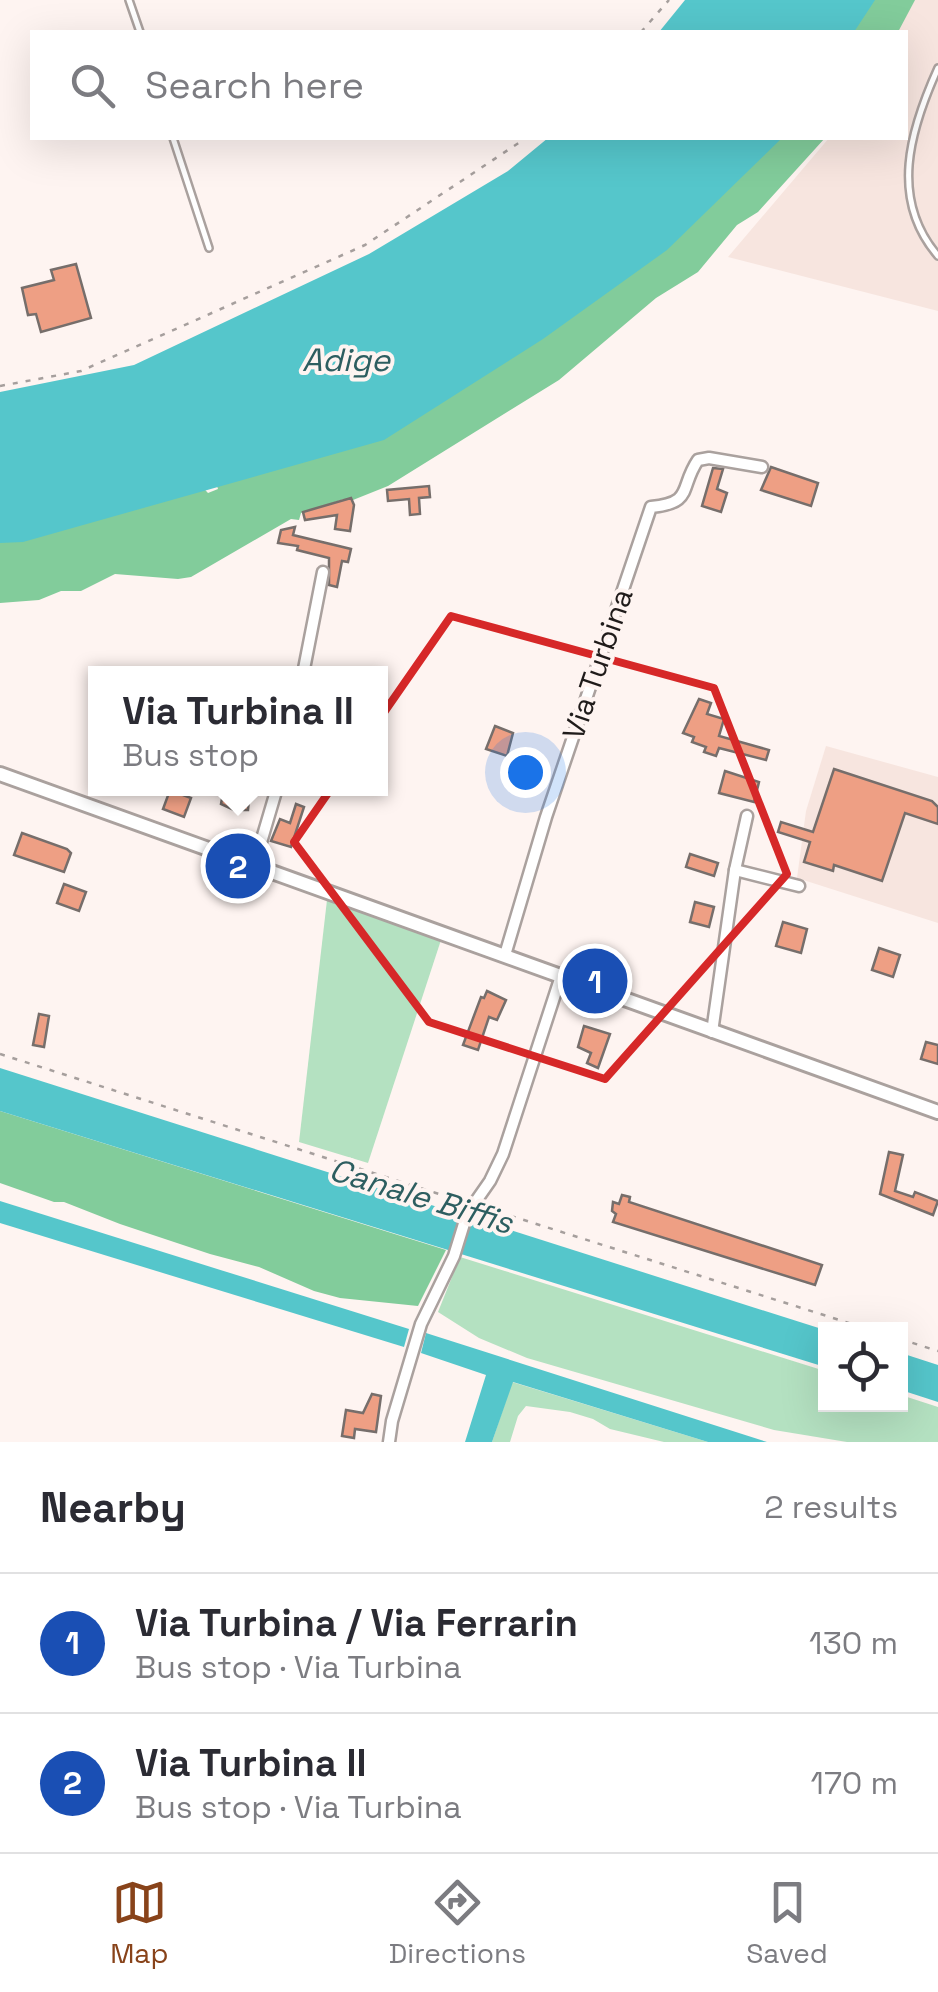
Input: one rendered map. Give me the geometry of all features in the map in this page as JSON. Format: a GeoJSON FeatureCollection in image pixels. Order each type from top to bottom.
{"type":"FeatureCollection","features":[{"type":"Feature","properties":{"kind":"street","name":"Via Turbina"},"geometry":{"type":"LineString","coordinates":[[504,955],[546,817],[651,507],[677,503],[684,496],[698,460],[709,458],[762,467]]}},
{"type":"Feature","properties":{"kind":"street"},"geometry":{"type":"LineString","coordinates":[[305,666],[323,572]]}},
{"type":"Feature","properties":{"kind":"street"},"geometry":{"type":"LineString","coordinates":[[0,774],[938,1112]]}},
{"type":"Feature","properties":{"kind":"street"},"geometry":{"type":"LineString","coordinates":[[254,866],[275,796]]}},
{"type":"Feature","properties":{"kind":"street"},"geometry":{"type":"LineString","coordinates":[[712,1032],[735,870],[747,816]]}},
{"type":"Feature","properties":{"kind":"street"},"geometry":{"type":"LineString","coordinates":[[735,870],[799,886]]}},
{"type":"Feature","properties":{"kind":"street"},"geometry":{"type":"LineString","coordinates":[[389,1442],[420,1324],[454,1256],[469,1210],[503,1154],[561,976]]}},
{"type":"Feature","properties":{"kind":"lane"},"geometry":{"type":"LineString","coordinates":[[129,0],[139,30]]}},
{"type":"Feature","properties":{"kind":"lane"},"geometry":{"type":"LineString","coordinates":[[938,68],[912,140],[908,176],[912,219],[938,256]]}},
{"type":"Feature","properties":{"kind":"lane"},"geometry":{"type":"LineString","coordinates":[[175,140],[209,248]]}},
{"type":"Feature","properties":{"kind":"path"},"geometry":{"type":"LineString","coordinates":[[643,30],[668,0]]}},
{"type":"Feature","properties":{"kind":"path"},"geometry":{"type":"LineString","coordinates":[[0,386],[81,371],[365,245],[523,140]]}},
{"type":"Feature","properties":{"kind":"path"},"geometry":{"type":"LineString","coordinates":[[0,1054],[452,1196],[469,1210],[493,1209],[845,1322]]}},
{"type":"Feature","properties":{"kind":"path"},"geometry":{"type":"LineString","coordinates":[[908,1342],[938,1351]]}},
{"type":"Feature","properties":{"kind":"highlighted area"},"geometry":{"type":"Polygon","coordinates":[[[451,616],[714,688],[787,874],[605,1079],[429,1022],[294,842],[451,616]]]}},
{"type":"Feature","properties":{"kind":"shaded area"},"geometry":{"type":"Polygon","coordinates":[[[914,0],[938,0],[938,311],[728,257],[827,140],[908,140],[908,30],[896,30],[914,0]]]}},
{"type":"Feature","properties":{"kind":"shaded area"},"geometry":{"type":"Polygon","coordinates":[[[826,746],[938,777],[938,923],[797,878],[806,811],[826,746]]]}},
{"type":"Feature","properties":{"kind":"green space"},"geometry":{"type":"Polygon","coordinates":[[[847,0],[915,0],[899,30],[830,30],[847,0]]]}},
{"type":"Feature","properties":{"kind":"green space"},"geometry":{"type":"Polygon","coordinates":[[[749,140],[823,140],[758,212],[737,225],[698,272],[656,298],[559,380],[388,486],[301,513],[299,520],[291,519],[191,577],[115,574],[81,591],[0,603],[0,526],[191,475],[208,493],[218,489],[214,477],[749,140]]]}},
{"type":"Feature","properties":{"kind":"green space"},"geometry":{"type":"Polygon","coordinates":[[[327,900],[441,940],[368,1163],[299,1142],[327,900]]]}},
{"type":"Feature","properties":{"kind":"green space"},"geometry":{"type":"Polygon","coordinates":[[[0,1111],[446,1250],[418,1306],[340,1298],[314,1291],[259,1267],[0,1183],[0,1111]]]}},
{"type":"Feature","properties":{"kind":"green space"},"geometry":{"type":"Polygon","coordinates":[[[460,1257],[818,1369],[818,1412],[908,1412],[908,1397],[938,1407],[938,1442],[847,1442],[774,1430],[527,1358],[479,1338],[438,1312],[460,1257]]]}},
{"type":"Feature","properties":{"kind":"green space"},"geometry":{"type":"Polygon","coordinates":[[[512,1382],[708,1442],[664,1442],[610,1429],[570,1412],[526,1406],[518,1416],[510,1442],[492,1442],[512,1382]]]}},
{"type":"Feature","properties":{"kind":"water"},"geometry":{"type":"Polygon","coordinates":[[[685,0],[875,0],[855,30],[661,30],[685,0]]]}},
{"type":"Feature","properties":{"kind":"water","name":"Adige"},"geometry":{"type":"Polygon","coordinates":[[[546,140],[780,140],[667,250],[543,339],[384,440],[23,542],[0,543],[0,392],[134,365],[369,254],[508,171],[546,140]]]}},
{"type":"Feature","properties":{"kind":"water"},"geometry":{"type":"Polygon","coordinates":[[[0,1068],[818,1328],[818,1365],[0,1111],[0,1068]]]}},
{"type":"Feature","properties":{"kind":"water"},"geometry":{"type":"Polygon","coordinates":[[[0,1201],[409,1329],[404,1347],[0,1223],[0,1201]]]}},
{"type":"Feature","properties":{"kind":"water"},"geometry":{"type":"Polygon","coordinates":[[[426,1333],[767,1442],[708,1442],[513,1382],[492,1442],[465,1442],[486,1375],[421,1353],[426,1333]]]}},
{"type":"Feature","properties":{"kind":"water"},"geometry":{"type":"Polygon","coordinates":[[[908,1355],[938,1365],[938,1402],[908,1392],[908,1355]]]}},
{"type":"Feature","properties":{"kind":"building"},"geometry":{"type":"Polygon","coordinates":[[[76,264],[91,318],[41,332],[36,314],[28,315],[22,288],[54,280],[51,270],[76,264]]]}},
{"type":"Feature","properties":{"kind":"building"},"geometry":{"type":"Polygon","coordinates":[[[771,467],[818,483],[811,506],[761,490],[771,467]]]}},
{"type":"Feature","properties":{"kind":"building"},"geometry":{"type":"Polygon","coordinates":[[[713,468],[723,469],[717,489],[727,493],[721,512],[702,506],[713,468]]]}},
{"type":"Feature","properties":{"kind":"building"},"geometry":{"type":"Polygon","coordinates":[[[429,486],[430,497],[419,498],[420,514],[410,515],[409,499],[388,501],[387,490],[429,486]]]}},
{"type":"Feature","properties":{"kind":"building"},"geometry":{"type":"Polygon","coordinates":[[[351,498],[354,505],[350,531],[335,529],[337,515],[305,520],[303,512],[351,498]]]}},
{"type":"Feature","properties":{"kind":"building"},"geometry":{"type":"Polygon","coordinates":[[[295,527],[293,535],[351,549],[348,562],[342,561],[337,587],[329,585],[329,558],[278,543],[281,530],[295,527]]]}},
{"type":"Feature","properties":{"kind":"building"},"geometry":{"type":"Polygon","coordinates":[[[699,699],[711,703],[707,714],[724,719],[719,736],[769,750],[766,760],[719,748],[716,756],[692,742],[694,737],[683,733],[699,699]]]}},
{"type":"Feature","properties":{"kind":"building"},"geometry":{"type":"Polygon","coordinates":[[[495,726],[513,733],[507,756],[486,749],[495,726]]]}},
{"type":"Feature","properties":{"kind":"building"},"geometry":{"type":"Polygon","coordinates":[[[834,769],[932,801],[938,807],[938,824],[905,813],[882,881],[834,865],[833,871],[804,862],[810,842],[778,832],[781,822],[813,832],[834,769]]]}},
{"type":"Feature","properties":{"kind":"building"},"geometry":{"type":"Polygon","coordinates":[[[725,771],[759,782],[754,802],[719,793],[725,771]]]}},
{"type":"Feature","properties":{"kind":"building"},"geometry":{"type":"Polygon","coordinates":[[[168,796],[191,798],[184,817],[163,809],[168,796]]]}},
{"type":"Feature","properties":{"kind":"building"},"geometry":{"type":"Polygon","coordinates":[[[222,796],[249,796],[248,810],[234,810],[221,804],[222,796]]]}},
{"type":"Feature","properties":{"kind":"building"},"geometry":{"type":"Polygon","coordinates":[[[296,804],[304,807],[291,847],[271,841],[280,819],[290,823],[296,804]]]}},
{"type":"Feature","properties":{"kind":"building"},"geometry":{"type":"Polygon","coordinates":[[[22,833],[67,849],[71,853],[64,872],[14,855],[22,833]]]}},
{"type":"Feature","properties":{"kind":"building"},"geometry":{"type":"Polygon","coordinates":[[[690,854],[718,863],[714,876],[686,867],[690,854]]]}},
{"type":"Feature","properties":{"kind":"building"},"geometry":{"type":"Polygon","coordinates":[[[64,884],[86,892],[79,911],[57,903],[64,884]]]}},
{"type":"Feature","properties":{"kind":"building"},"geometry":{"type":"Polygon","coordinates":[[[695,902],[714,907],[709,927],[690,922],[695,902]]]}},
{"type":"Feature","properties":{"kind":"building"},"geometry":{"type":"Polygon","coordinates":[[[783,922],[807,929],[801,953],[776,946],[783,922]]]}},
{"type":"Feature","properties":{"kind":"building"},"geometry":{"type":"Polygon","coordinates":[[[879,948],[900,955],[893,977],[872,970],[879,948]]]}},
{"type":"Feature","properties":{"kind":"building"},"geometry":{"type":"Polygon","coordinates":[[[487,991],[506,1000],[497,1020],[489,1017],[478,1050],[463,1045],[481,997],[487,991]]]}},
{"type":"Feature","properties":{"kind":"building"},"geometry":{"type":"Polygon","coordinates":[[[39,1014],[49,1016],[44,1047],[33,1045],[39,1014]]]}},
{"type":"Feature","properties":{"kind":"building"},"geometry":{"type":"Polygon","coordinates":[[[584,1026],[610,1034],[598,1068],[587,1063],[591,1053],[578,1047],[584,1026]]]}},
{"type":"Feature","properties":{"kind":"building"},"geometry":{"type":"Polygon","coordinates":[[[926,1042],[938,1045],[938,1064],[921,1059],[926,1042]]]}},
{"type":"Feature","properties":{"kind":"building"},"geometry":{"type":"Polygon","coordinates":[[[889,1152],[903,1155],[895,1191],[913,1197],[915,1192],[938,1201],[933,1215],[880,1194],[889,1152]]]}},
{"type":"Feature","properties":{"kind":"building"},"geometry":{"type":"Polygon","coordinates":[[[622,1195],[630,1197],[629,1202],[822,1265],[815,1285],[613,1222],[613,1202],[619,1204],[622,1195]]]}},
{"type":"Feature","properties":{"kind":"building"},"geometry":{"type":"Polygon","coordinates":[[[372,1394],[381,1396],[376,1432],[355,1429],[354,1438],[342,1436],[346,1410],[363,1413],[372,1394]]]}},
{"type":"Feature","properties":{"kind":"place","name":"Via Turbina II"},"geometry":{"type":"Point","coordinates":[238,866]}},
{"type":"Feature","properties":{"kind":"place","name":"Via Turbina / Via Ferrarin"},"geometry":{"type":"Point","coordinates":[595,981]}},
{"type":"Feature","properties":{"kind":"water label","name":"Canale Biffis"},"geometry":{"type":"Point","coordinates":[421,1196]}}]}
